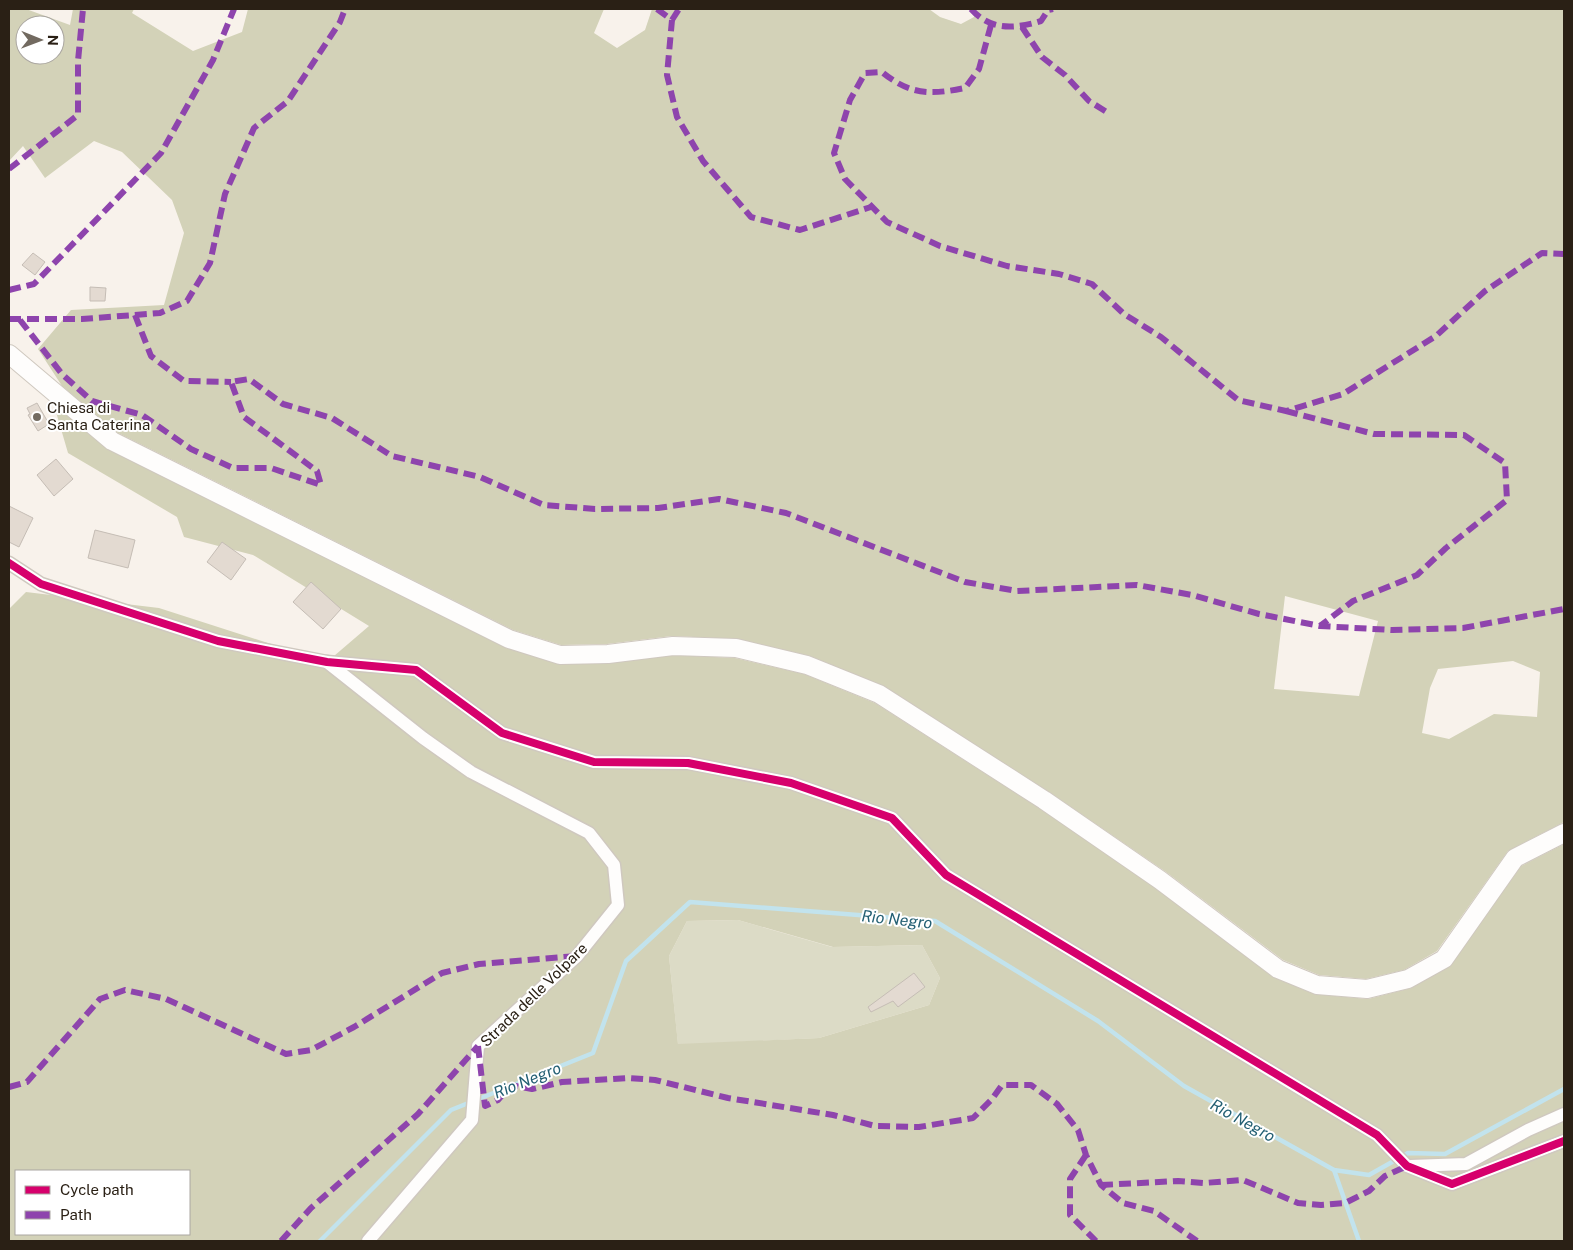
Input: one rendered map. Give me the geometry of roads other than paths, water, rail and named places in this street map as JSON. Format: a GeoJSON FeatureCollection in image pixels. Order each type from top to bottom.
{"type":"FeatureCollection","features":[{"type":"Feature","properties":{"kind":"main road"},"geometry":{"type":"LineString","coordinates":[[9,354],[112,440],[509,639],[560,655],[608,654],[673,646],[736,648],[807,665],[879,694],[1075,821],[1160,880],[1278,969],[1316,984],[1367,989],[1408,979],[1444,959],[1515,858],[1564,833]]}},
{"type":"Feature","properties":{"kind":"street"},"geometry":{"type":"LineString","coordinates":[[9,563],[41,584],[218,641],[327,662],[416,670],[502,733],[594,762],[688,763],[791,783],[892,818],[946,875],[1377,1135],[1394,1150],[1407,1166],[1452,1184],[1564,1141]]}},
{"type":"Feature","properties":{"kind":"street","name":"Strada delle Volpare"},"geometry":{"type":"LineString","coordinates":[[327,662],[423,738],[471,772],[589,833],[614,865],[618,905],[576,956],[478,1046],[472,1120],[368,1241]]}},
{"type":"Feature","properties":{"kind":"street"},"geometry":{"type":"LineString","coordinates":[[1407,1166],[1466,1164],[1528,1130],[1564,1114]]}},
{"type":"Feature","properties":{"kind":"waterway","name":"Rio Negro"},"geometry":{"type":"LineString","coordinates":[[320,1241],[451,1110],[593,1053],[626,961],[690,902],[935,921],[1098,1021],[1184,1086],[1334,1170],[1369,1175],[1408,1153],[1445,1154],[1564,1089]]}},
{"type":"Feature","properties":{"kind":"waterway"},"geometry":{"type":"LineString","coordinates":[[1334,1170],[1359,1241]]}},
{"type":"Feature","properties":{"kind":"place","name":"Chiesa di Santa Caterina"},"geometry":{"type":"Point","coordinates":[37,417]}}]}
